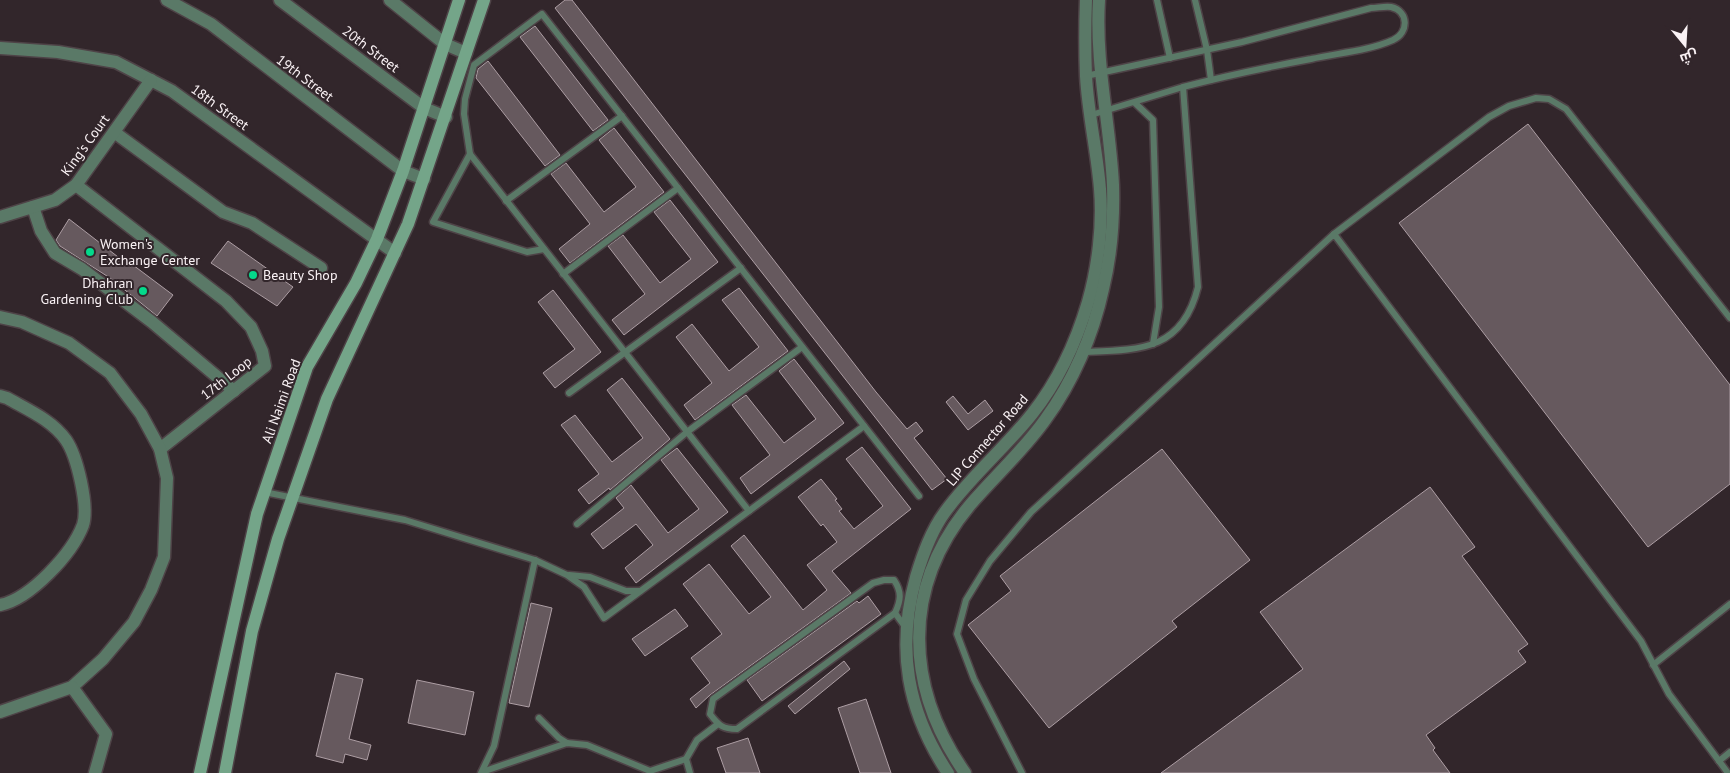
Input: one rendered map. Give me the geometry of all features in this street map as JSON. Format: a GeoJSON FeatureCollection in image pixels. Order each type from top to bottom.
{"type":"FeatureCollection","features":[{"type":"Feature","properties":{"kind":"main road","name":"Ali Naimi Road"},"geometry":{"type":"LineString","coordinates":[[200,773],[257,514],[264,492],[307,367],[356,283],[377,239],[403,171],[459,0]]}},
{"type":"Feature","properties":{"kind":"main road"},"geometry":{"type":"LineString","coordinates":[[225,773],[252,631],[292,498],[327,399],[395,253],[424,179],[484,0]]}},
{"type":"Feature","properties":{"kind":"street","name":"19th Street"},"geometry":{"type":"LineString","coordinates":[[167,0],[211,24],[403,171],[424,179]]}},
{"type":"Feature","properties":{"kind":"street","name":"20th Street"},"geometry":{"type":"LineString","coordinates":[[280,0],[424,108],[446,117]]}},
{"type":"Feature","properties":{"kind":"street"},"geometry":{"type":"LineString","coordinates":[[390,0],[445,44],[466,53]]}},
{"type":"Feature","properties":{"kind":"street","name":"LIP Connector Road"},"geometry":{"type":"LineString","coordinates":[[965,773],[940,732],[928,704],[923,682],[919,630],[926,585],[936,558],[948,536],[970,506],[1046,420],[1066,388],[1076,353],[1096,265],[1099,231],[1100,192],[1086,76],[1086,0]]}},
{"type":"Feature","properties":{"kind":"street","name":"LIP Connector Road"},"geometry":{"type":"LineString","coordinates":[[948,773],[926,736],[917,713],[908,677],[905,653],[910,600],[918,569],[928,543],[944,514],[966,485],[1032,413],[1076,353],[1103,290],[1109,255],[1113,186],[1100,73],[1099,0]]}},
{"type":"Feature","properties":{"kind":"street","name":"18th Street"},"geometry":{"type":"LineString","coordinates":[[0,48],[58,52],[116,62],[151,80],[172,91],[395,253]]}},
{"type":"Feature","properties":{"kind":"street","name":"King's Court"},"geometry":{"type":"LineString","coordinates":[[0,217],[55,200],[76,185],[151,80]]}},
{"type":"Feature","properties":{"kind":"street"},"geometry":{"type":"LineString","coordinates":[[114,132],[223,212],[252,224],[321,268]]}},
{"type":"Feature","properties":{"kind":"street","name":"17th Loop"},"geometry":{"type":"LineString","coordinates":[[76,185],[226,301],[251,327],[262,351],[265,366],[160,449]]}},
{"type":"Feature","properties":{"kind":"street"},"geometry":{"type":"LineString","coordinates":[[33,207],[41,231],[55,253],[82,269],[152,322],[234,391]]}},
{"type":"Feature","properties":{"kind":"street"},"geometry":{"type":"LineString","coordinates":[[0,318],[22,322],[69,343],[110,373],[141,414],[160,449],[167,478],[164,557],[151,590],[134,622],[103,659],[72,687],[0,712]]}},
{"type":"Feature","properties":{"kind":"street"},"geometry":{"type":"LineString","coordinates":[[0,396],[54,426],[67,442],[84,491],[83,523],[75,539],[51,571],[14,602],[0,605]]}},
{"type":"Feature","properties":{"kind":"street"},"geometry":{"type":"LineString","coordinates":[[72,687],[106,734],[95,773]]}},
{"type":"Feature","properties":{"kind":"lane"},"geometry":{"type":"LineString","coordinates":[[1158,0],[1170,58]]}},
{"type":"Feature","properties":{"kind":"lane"},"geometry":{"type":"LineString","coordinates":[[1195,0],[1207,50],[1210,80]]}},
{"type":"Feature","properties":{"kind":"lane"},"geometry":{"type":"LineString","coordinates":[[1086,76],[1207,50],[1372,8],[1390,7],[1399,11],[1405,18],[1406,26],[1402,35],[1393,40],[1363,49],[1210,80],[1091,115]]}},
{"type":"Feature","properties":{"kind":"lane"},"geometry":{"type":"LineString","coordinates":[[749,511],[470,154],[464,114],[465,99],[474,65],[542,14],[918,496]]}},
{"type":"Feature","properties":{"kind":"lane"},"geometry":{"type":"LineString","coordinates":[[1076,353],[1136,350],[1153,344],[1172,334],[1193,309],[1198,287],[1183,87]]}},
{"type":"Feature","properties":{"kind":"lane"},"geometry":{"type":"LineString","coordinates":[[1022,773],[974,680],[957,634],[966,600],[990,561],[1031,512],[1334,234],[1488,117],[1524,101],[1536,98],[1549,99],[1566,109],[1730,318]]}},
{"type":"Feature","properties":{"kind":"lane"},"geometry":{"type":"LineString","coordinates":[[1135,103],[1153,120],[1159,306],[1153,344]]}},
{"type":"Feature","properties":{"kind":"lane"},"geometry":{"type":"LineString","coordinates":[[506,201],[622,116]]}},
{"type":"Feature","properties":{"kind":"lane"},"geometry":{"type":"LineString","coordinates":[[470,154],[433,222],[527,252],[544,249]]}},
{"type":"Feature","properties":{"kind":"lane"},"geometry":{"type":"LineString","coordinates":[[563,274],[678,188]]}},
{"type":"Feature","properties":{"kind":"lane"},"geometry":{"type":"LineString","coordinates":[[1334,234],[1641,641],[1669,694],[1728,773]]}},
{"type":"Feature","properties":{"kind":"lane"},"geometry":{"type":"LineString","coordinates":[[569,393],[626,354],[741,268]]}},
{"type":"Feature","properties":{"kind":"lane"},"geometry":{"type":"LineString","coordinates":[[577,524],[687,432],[802,346]]}},
{"type":"Feature","properties":{"kind":"lane"},"geometry":{"type":"LineString","coordinates":[[264,492],[405,520],[536,560],[567,575],[584,587],[595,601],[604,618],[864,426]]}},
{"type":"Feature","properties":{"kind":"lane"},"geometry":{"type":"LineString","coordinates":[[482,772],[494,746],[536,560]]}},
{"type":"Feature","properties":{"kind":"lane"},"geometry":{"type":"LineString","coordinates":[[567,575],[590,577],[626,590],[640,591]]}},
{"type":"Feature","properties":{"kind":"lane"},"geometry":{"type":"LineString","coordinates":[[894,580],[900,589],[900,601],[896,613],[737,729],[726,729],[718,724],[710,714],[714,699],[872,583],[894,580]]}},
{"type":"Feature","properties":{"kind":"lane"},"geometry":{"type":"LineString","coordinates":[[1654,665],[1730,604]]}},
{"type":"Feature","properties":{"kind":"lane"},"geometry":{"type":"LineString","coordinates":[[896,613],[906,628]]}},
{"type":"Feature","properties":{"kind":"lane"},"geometry":{"type":"LineString","coordinates":[[539,718],[559,738],[567,743]]}},
{"type":"Feature","properties":{"kind":"lane"},"geometry":{"type":"LineString","coordinates":[[482,772],[567,743],[587,745],[650,771],[686,759],[697,740],[718,724]]}},
{"type":"Feature","properties":{"kind":"lane"},"geometry":{"type":"LineString","coordinates":[[1719,761],[1730,752]]}},
{"type":"Feature","properties":{"kind":"lane"},"geometry":{"type":"LineString","coordinates":[[686,759],[690,773]]}},
{"type":"Feature","properties":{"kind":"building"},"geometry":{"type":"Polygon","coordinates":[[[565,0],[572,0],[876,392],[907,429],[916,422],[923,431],[914,438],[947,479],[932,490],[555,8],[565,0]]]}},
{"type":"Feature","properties":{"kind":"building"},"geometry":{"type":"Polygon","coordinates":[[[535,26],[608,120],[593,131],[520,37],[535,26]]]}},
{"type":"Feature","properties":{"kind":"building"},"geometry":{"type":"Polygon","coordinates":[[[488,61],[560,155],[545,166],[476,78],[478,69],[488,61]]]}},
{"type":"Feature","properties":{"kind":"building"},"geometry":{"type":"Polygon","coordinates":[[[1528,124],[1730,385],[1730,484],[1648,547],[1399,223],[1528,124]]]}},
{"type":"Feature","properties":{"kind":"building"},"geometry":{"type":"Polygon","coordinates":[[[614,128],[664,192],[570,263],[559,249],[590,224],[551,174],[566,163],[604,212],[636,187],[599,140],[614,128]]]}},
{"type":"Feature","properties":{"kind":"building"},"geometry":{"type":"Polygon","coordinates":[[[670,200],[718,262],[624,335],[612,320],[645,294],[608,246],[623,235],[660,283],[691,259],[654,212],[670,200]]]}},
{"type":"Feature","properties":{"kind":"building"},"geometry":{"type":"Polygon","coordinates":[[[69,219],[131,267],[133,265],[173,295],[157,316],[110,278],[60,246],[56,240],[69,219]]]}},
{"type":"Feature","properties":{"kind":"building","name":"Beauty Shop"},"geometry":{"type":"Polygon","coordinates":[[[228,241],[293,287],[277,306],[211,263],[228,241]]]}},
{"type":"Feature","properties":{"kind":"building"},"geometry":{"type":"Polygon","coordinates":[[[739,288],[788,351],[695,420],[684,405],[712,383],[676,337],[692,324],[729,371],[759,347],[722,300],[739,288]]]}},
{"type":"Feature","properties":{"kind":"building"},"geometry":{"type":"Polygon","coordinates":[[[553,290],[601,352],[555,388],[543,373],[575,349],[538,302],[553,290]]]}},
{"type":"Feature","properties":{"kind":"building"},"geometry":{"type":"Polygon","coordinates":[[[794,359],[844,423],[751,494],[740,478],[770,455],[732,405],[746,395],[784,443],[816,419],[779,371],[794,359]]]}},
{"type":"Feature","properties":{"kind":"building"},"geometry":{"type":"Polygon","coordinates":[[[622,378],[670,439],[610,490],[609,488],[589,504],[578,490],[599,474],[561,425],[575,415],[612,462],[643,438],[607,390],[622,378]]]}},
{"type":"Feature","properties":{"kind":"building"},"geometry":{"type":"Polygon","coordinates":[[[953,396],[968,414],[985,400],[993,411],[968,430],[946,402],[953,396]]]}},
{"type":"Feature","properties":{"kind":"building"},"geometry":{"type":"Polygon","coordinates":[[[862,447],[911,509],[832,571],[851,593],[710,695],[696,708],[690,699],[710,683],[691,658],[722,634],[683,584],[709,564],[749,614],[771,597],[731,546],[744,535],[803,610],[827,590],[807,565],[837,542],[823,524],[821,526],[798,497],[821,479],[837,499],[835,500],[842,509],[839,511],[854,529],[883,506],[846,459],[862,447]]]}},
{"type":"Feature","properties":{"kind":"building"},"geometry":{"type":"Polygon","coordinates":[[[677,448],[728,512],[636,583],[625,568],[653,545],[636,524],[603,549],[591,534],[624,508],[616,498],[631,485],[668,533],[699,509],[661,460],[677,448]]]}},
{"type":"Feature","properties":{"kind":"building"},"geometry":{"type":"Polygon","coordinates":[[[1162,449],[1250,560],[1172,621],[1177,627],[1049,728],[968,625],[1011,591],[1000,576],[1162,449]]]}},
{"type":"Feature","properties":{"kind":"building"},"geometry":{"type":"Polygon","coordinates":[[[1430,487],[1475,547],[1462,556],[1528,644],[1518,651],[1526,662],[1426,735],[1435,748],[1433,750],[1450,773],[1161,773],[1303,669],[1260,612],[1430,487]]]}},
{"type":"Feature","properties":{"kind":"building"},"geometry":{"type":"Polygon","coordinates":[[[868,596],[881,614],[762,701],[747,680],[857,601],[859,603],[868,596]]]}},
{"type":"Feature","properties":{"kind":"building"},"geometry":{"type":"Polygon","coordinates":[[[531,603],[552,608],[529,707],[509,703],[531,603]]]}},
{"type":"Feature","properties":{"kind":"building"},"geometry":{"type":"Polygon","coordinates":[[[675,609],[688,626],[645,656],[632,639],[675,609]]]}},
{"type":"Feature","properties":{"kind":"building"},"geometry":{"type":"Polygon","coordinates":[[[844,661],[850,669],[795,714],[788,706],[844,661]]]}},
{"type":"Feature","properties":{"kind":"building"},"geometry":{"type":"Polygon","coordinates":[[[336,673],[363,679],[349,739],[371,745],[367,760],[345,754],[343,763],[316,756],[336,673]]]}},
{"type":"Feature","properties":{"kind":"building"},"geometry":{"type":"Polygon","coordinates":[[[417,680],[474,692],[465,735],[408,723],[417,680]]]}},
{"type":"Feature","properties":{"kind":"building"},"geometry":{"type":"Polygon","coordinates":[[[866,699],[891,773],[860,773],[838,708],[866,699]]]}},
{"type":"Feature","properties":{"kind":"building"},"geometry":{"type":"Polygon","coordinates":[[[748,738],[760,773],[726,773],[717,748],[748,738]]]}},
{"type":"Feature","properties":{"kind":"place","name":"Women's Exchange Center"},"geometry":{"type":"Point","coordinates":[90,252]}},
{"type":"Feature","properties":{"kind":"place","name":"Beauty Shop"},"geometry":{"type":"Point","coordinates":[253,275]}},
{"type":"Feature","properties":{"kind":"place","name":"Dhahran Gardening Club"},"geometry":{"type":"Point","coordinates":[143,291]}}]}
